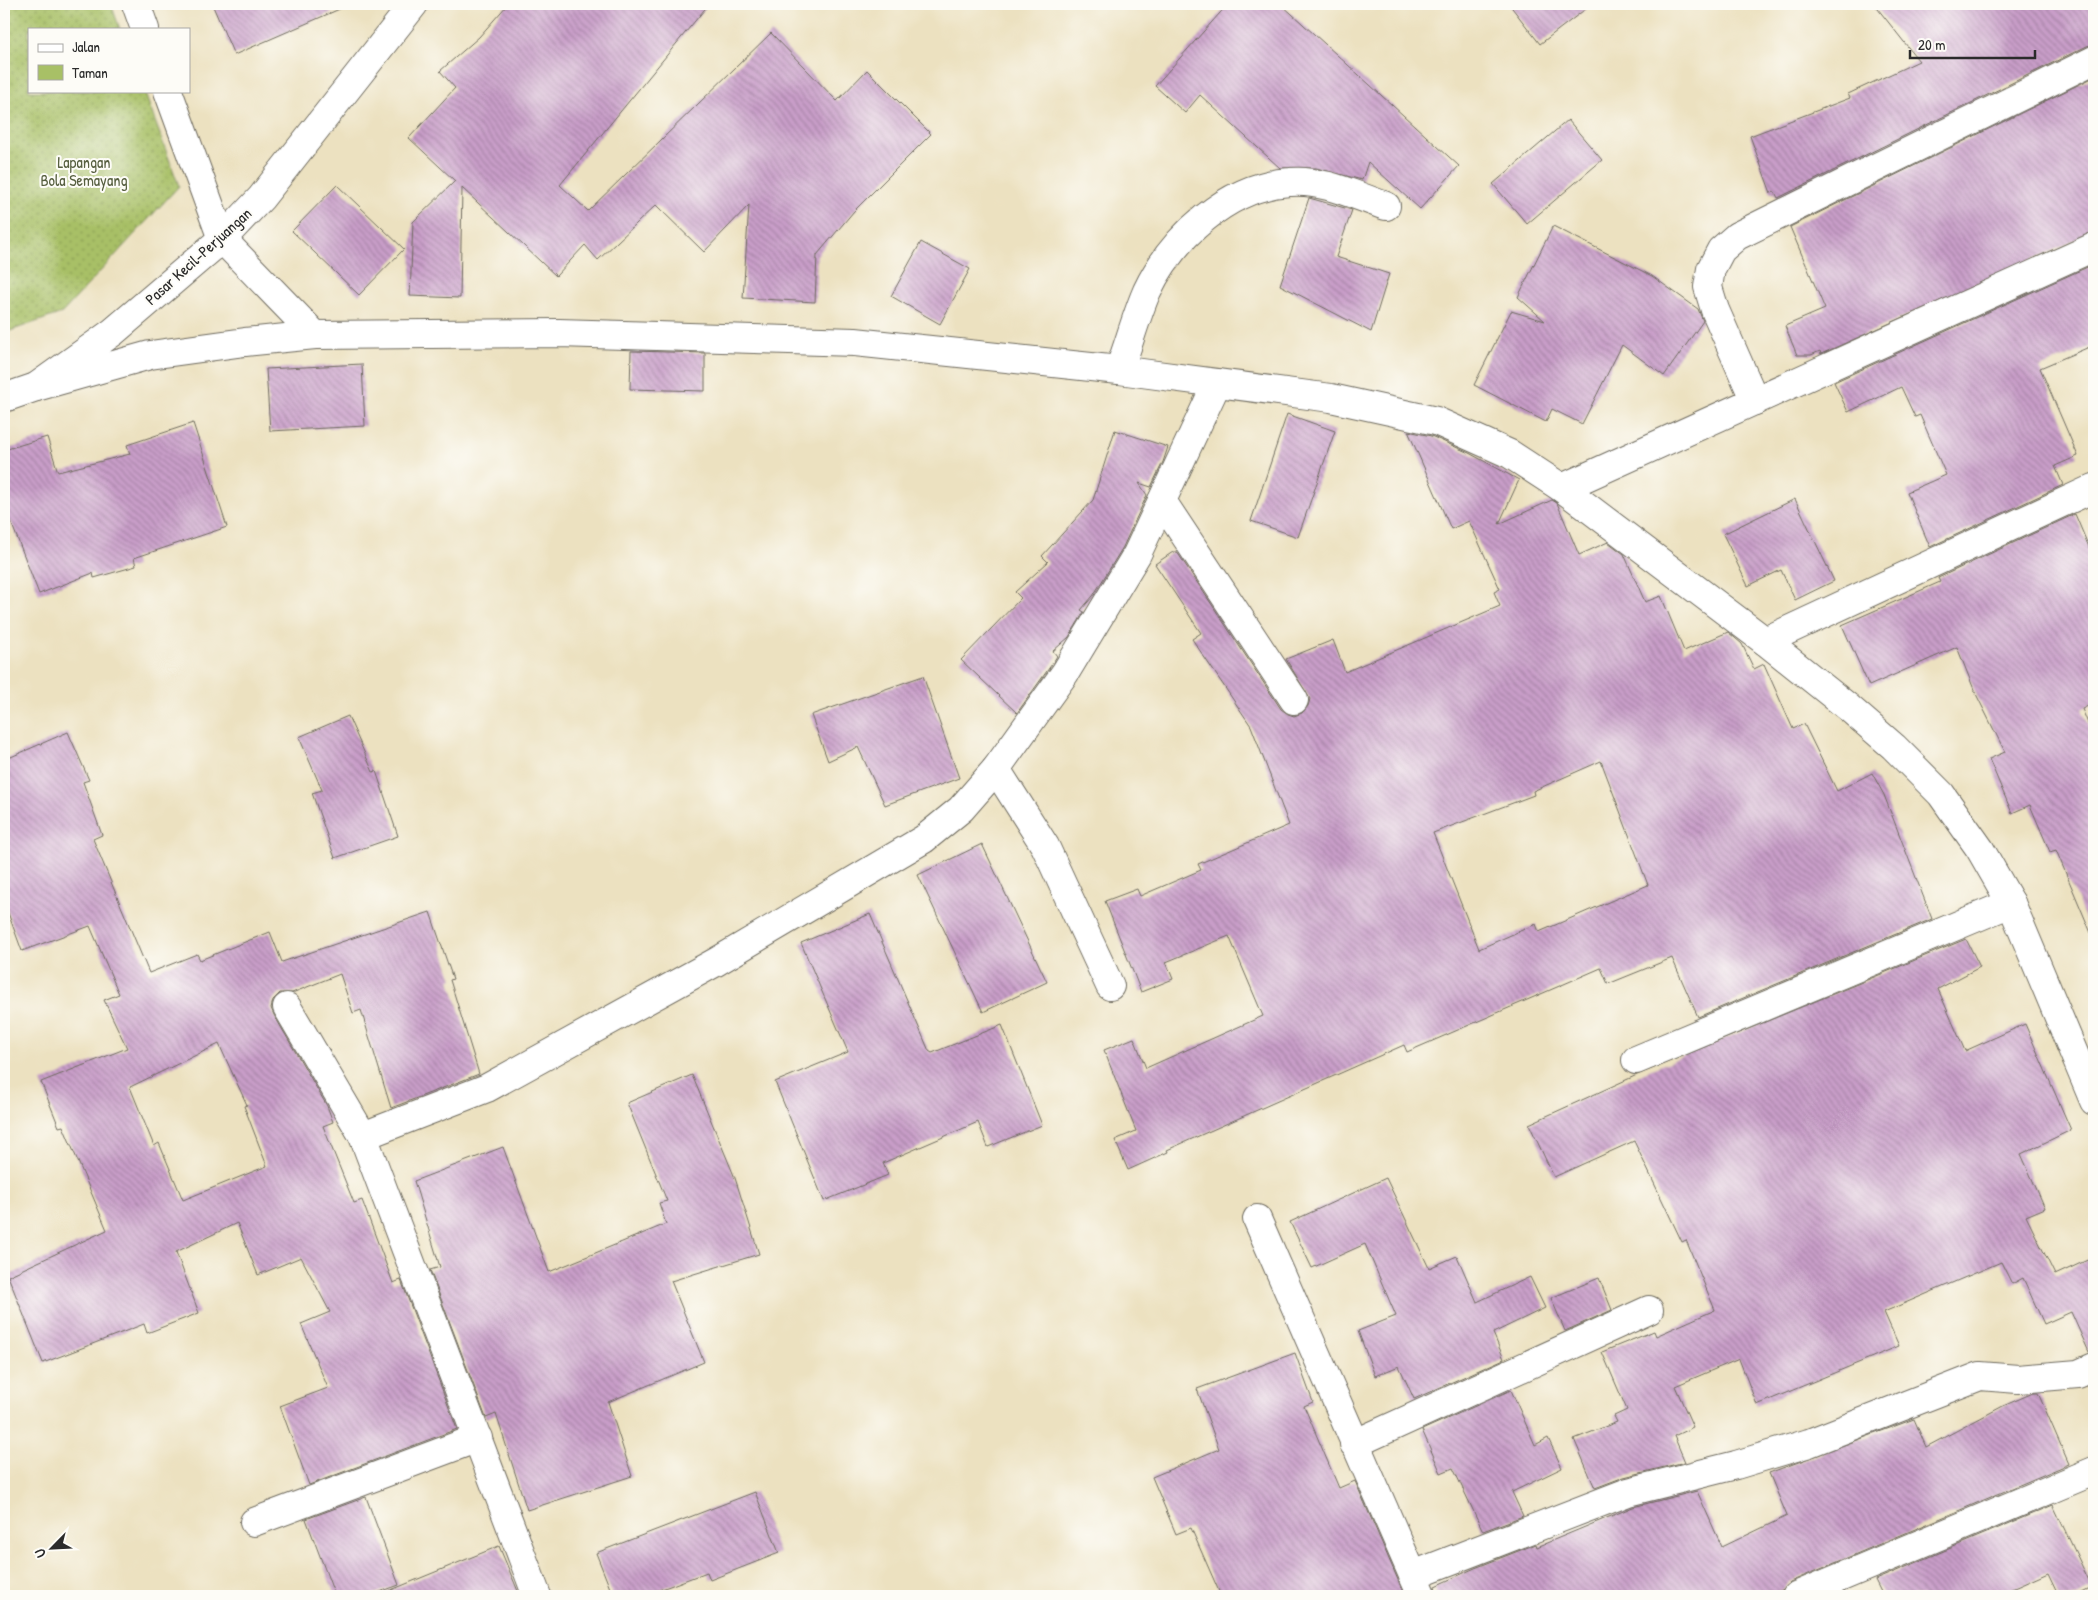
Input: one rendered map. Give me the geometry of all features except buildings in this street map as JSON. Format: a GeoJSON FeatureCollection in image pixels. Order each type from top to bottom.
{"type":"FeatureCollection","features":[{"type":"Feature","properties":{"kind":"street"},"geometry":{"type":"LineString","coordinates":[[136,4],[145,28]]}},
{"type":"Feature","properties":{"kind":"street","name":"Pasar Kecil-Perjuangan"},"geometry":{"type":"LineString","coordinates":[[4,398],[36,387],[113,332],[222,239],[261,198],[414,4]]}},
{"type":"Feature","properties":{"kind":"street"},"geometry":{"type":"LineString","coordinates":[[1755,401],[1715,310],[1708,287],[1711,268],[1721,250],[1737,236],[2094,60]]}},
{"type":"Feature","properties":{"kind":"street"},"geometry":{"type":"LineString","coordinates":[[168,92],[222,239],[315,335]]}},
{"type":"Feature","properties":{"kind":"street"},"geometry":{"type":"LineString","coordinates":[[1119,370],[1148,290],[1191,228],[1233,199],[1261,188],[1290,182],[1320,184],[1386,206]]}},
{"type":"Feature","properties":{"kind":"street"},"geometry":{"type":"LineString","coordinates":[[1562,488],[2094,247]]}},
{"type":"Feature","properties":{"kind":"street"},"geometry":{"type":"LineString","coordinates":[[36,387],[150,355],[245,342],[315,335],[560,333],[855,342],[1119,370],[1331,398],[1436,421],[1510,454],[1562,488],[1765,641],[1849,708],[1894,747],[1941,794],[1980,849],[2011,903],[2094,1101]]}},
{"type":"Feature","properties":{"kind":"street"},"geometry":{"type":"LineString","coordinates":[[363,1136],[487,1088],[716,962],[924,839],[962,809],[996,769],[1065,673],[1137,554],[1217,383]]}},
{"type":"Feature","properties":{"kind":"street"},"geometry":{"type":"LineString","coordinates":[[1765,641],[2094,488]]}},
{"type":"Feature","properties":{"kind":"street"},"geometry":{"type":"LineString","coordinates":[[1162,501],[1294,700]]}},
{"type":"Feature","properties":{"kind":"street"},"geometry":{"type":"LineString","coordinates":[[996,769],[1045,846],[1110,986]]}},
{"type":"Feature","properties":{"kind":"street"},"geometry":{"type":"LineString","coordinates":[[1636,1060],[2011,903]]}},
{"type":"Feature","properties":{"kind":"street"},"geometry":{"type":"LineString","coordinates":[[286,1007],[363,1136],[537,1596]]}},
{"type":"Feature","properties":{"kind":"street"},"geometry":{"type":"LineString","coordinates":[[1257,1219],[1417,1586],[1628,1492],[1736,1465],[1809,1442],[1980,1376],[2018,1379],[2078,1374],[2094,1367]]}},
{"type":"Feature","properties":{"kind":"street"},"geometry":{"type":"LineString","coordinates":[[1354,1444],[1649,1310]]}},
{"type":"Feature","properties":{"kind":"street"},"geometry":{"type":"LineString","coordinates":[[254,1522],[478,1438]]}},
{"type":"Feature","properties":{"kind":"street"},"geometry":{"type":"LineString","coordinates":[[1796,1596],[2094,1470]]}},
{"type":"Feature","properties":{"kind":"green space","name":"Lapangan Bola Semayang"},"geometry":{"type":"Polygon","coordinates":[[[4,4],[111,4],[120,28],[28,28],[28,92],[144,92],[179,186],[62,313],[4,333],[4,4]]]}}]}
